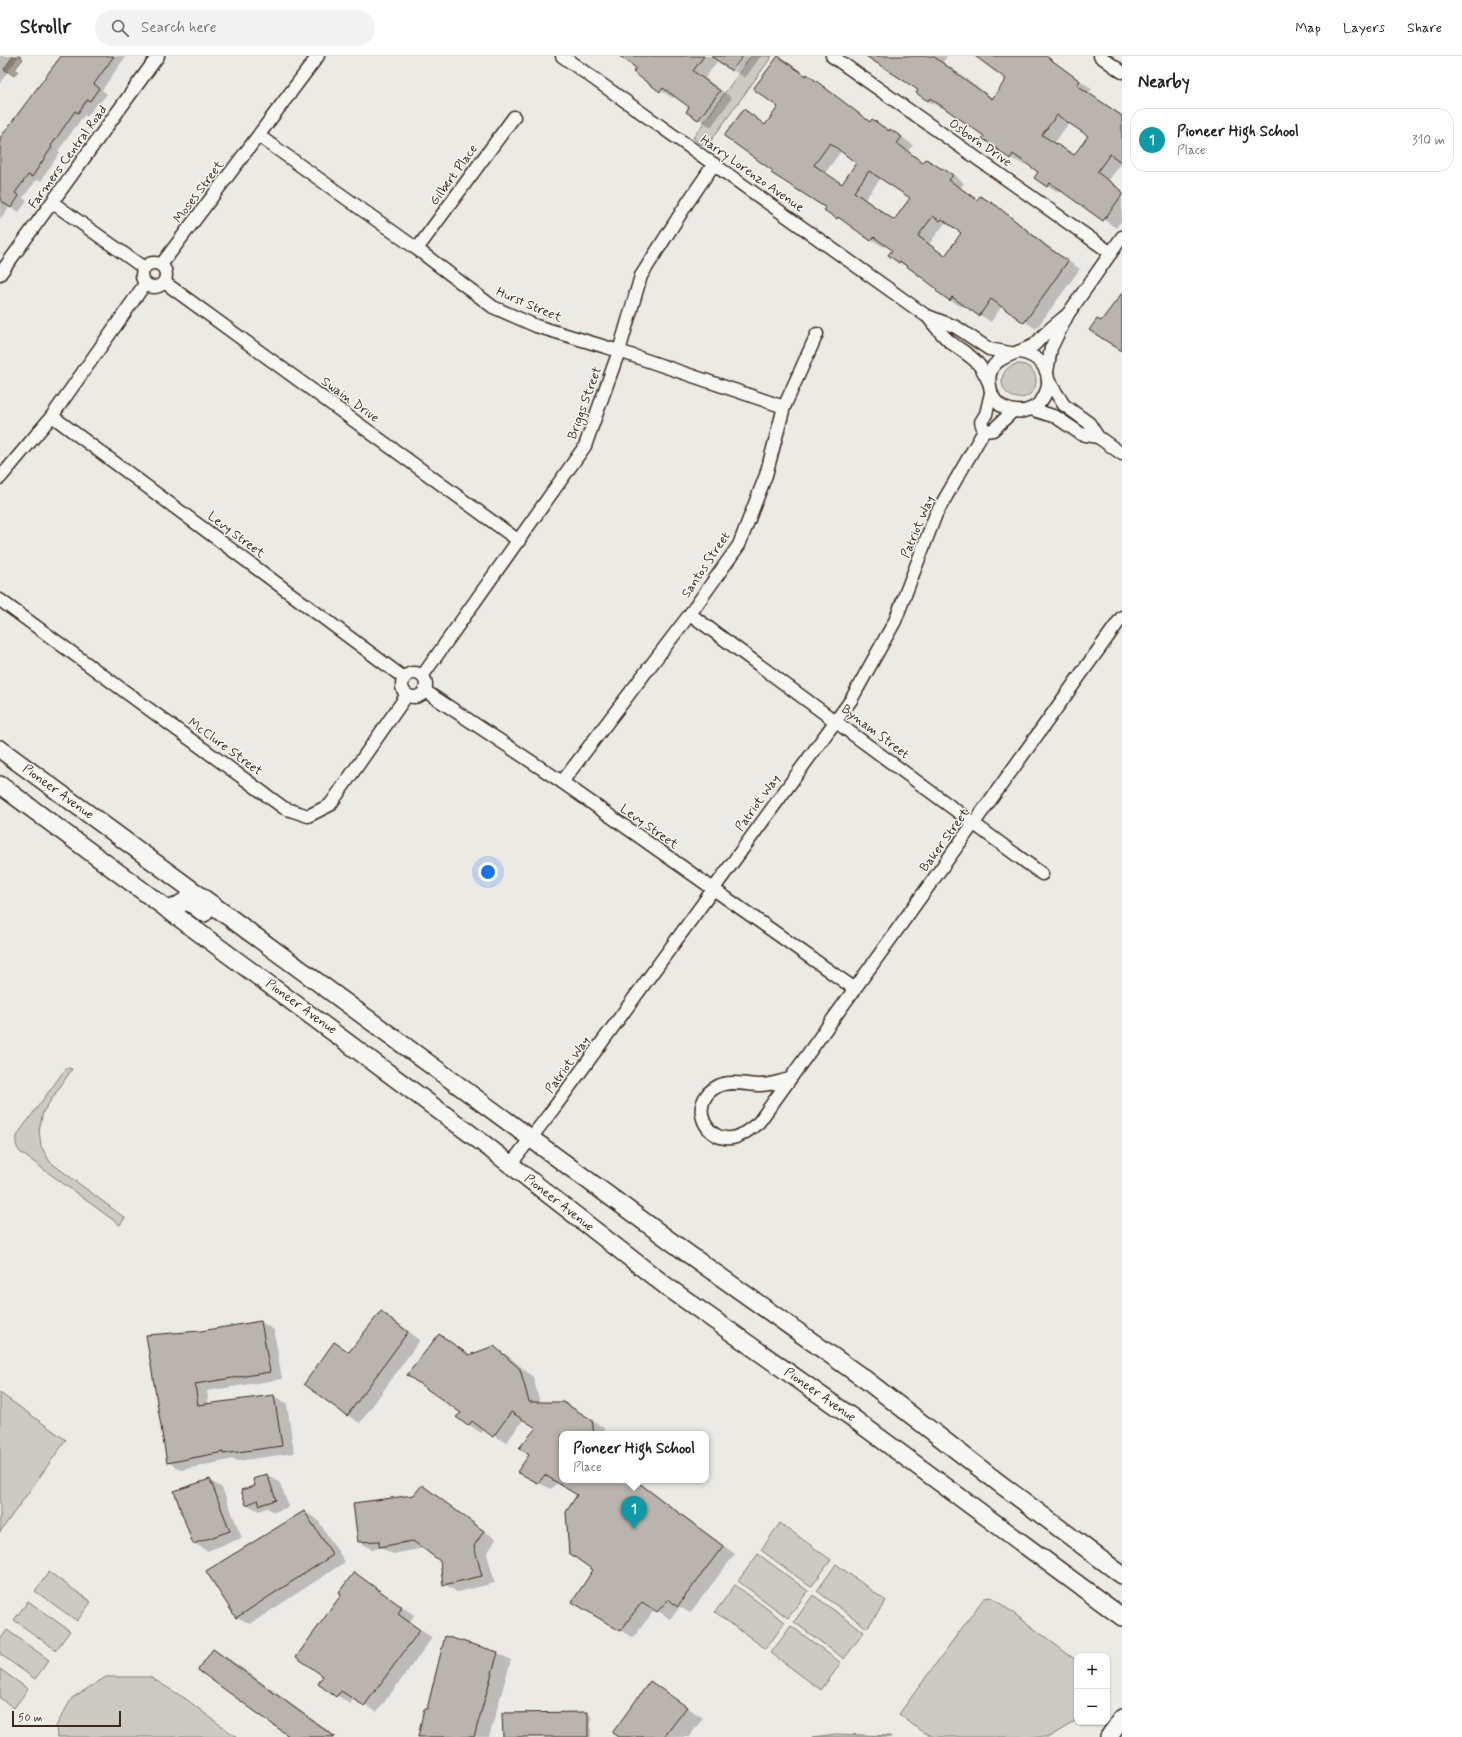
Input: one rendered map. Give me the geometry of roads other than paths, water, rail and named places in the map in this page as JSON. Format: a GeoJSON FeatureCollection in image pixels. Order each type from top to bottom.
{"type":"FeatureCollection","features":[{"type":"Feature","properties":{"kind":"street","name":"Farmers Central Road"},"geometry":{"type":"LineString","coordinates":[[0,274],[53,203],[158,56]]}},
{"type":"Feature","properties":{"kind":"street","name":"Moses Street"},"geometry":{"type":"LineString","coordinates":[[161,264],[318,56]]}},
{"type":"Feature","properties":{"kind":"street","name":"Harry Lorenzo Avenue"},"geometry":{"type":"LineString","coordinates":[[562,56],[925,315],[948,340],[974,359],[984,371],[990,388]]}},
{"type":"Feature","properties":{"kind":"street","name":"Osborn Drive"},"geometry":{"type":"LineString","coordinates":[[832,56],[1111,253]]}},
{"type":"Feature","properties":{"kind":"street"},"geometry":{"type":"LineString","coordinates":[[1100,56],[1122,72]]}},
{"type":"Feature","properties":{"kind":"street","name":"Gilbert Place"},"geometry":{"type":"LineString","coordinates":[[417,249],[514,117]]}},
{"type":"Feature","properties":{"kind":"street","name":"Hurst Street"},"geometry":{"type":"LineString","coordinates":[[259,136],[417,249],[493,307],[536,326],[619,351],[784,407]]}},
{"type":"Feature","properties":{"kind":"street","name":"Briggs Street"},"geometry":{"type":"LineString","coordinates":[[423,675],[585,446],[619,351],[641,276],[714,164]]}},
{"type":"Feature","properties":{"kind":"street"},"geometry":{"type":"LineString","coordinates":[[53,203],[144,268]]}},
{"type":"Feature","properties":{"kind":"street"},"geometry":{"type":"LineString","coordinates":[[990,388],[996,401],[1013,411],[1031,409],[1044,397],[1051,348],[1068,314],[1122,237]]}},
{"type":"Feature","properties":{"kind":"street"},"geometry":{"type":"LineString","coordinates":[[153,263],[161,264],[166,275],[164,282],[153,288],[145,284],[142,277],[144,268],[153,263]]}},
{"type":"Feature","properties":{"kind":"street","name":"Swain Drive"},"geometry":{"type":"LineString","coordinates":[[164,282],[519,541]]}},
{"type":"Feature","properties":{"kind":"street"},"geometry":{"type":"LineString","coordinates":[[0,478],[52,416],[145,284]]}},
{"type":"Feature","properties":{"kind":"street"},"geometry":{"type":"LineString","coordinates":[[1013,411],[993,430],[984,431],[981,422],[986,414],[990,388],[990,374],[994,365],[1001,358],[1015,353],[1040,340],[1045,333],[1068,314]]}},
{"type":"Feature","properties":{"kind":"street","name":"Harry Lorenzo Avenue"},"geometry":{"type":"LineString","coordinates":[[925,315],[956,327],[985,347],[1015,353]]}},
{"type":"Feature","properties":{"kind":"street","name":"Santos Street"},"geometry":{"type":"LineString","coordinates":[[562,782],[690,614],[739,545],[766,475],[784,407],[817,334]]}},
{"type":"Feature","properties":{"kind":"street"},"geometry":{"type":"LineString","coordinates":[[1015,353],[1036,358],[1064,405],[1089,423],[1098,437],[1122,454]]}},
{"type":"Feature","properties":{"kind":"street"},"geometry":{"type":"LineString","coordinates":[[1031,409],[1056,417],[1081,434],[1098,437]]}},
{"type":"Feature","properties":{"kind":"street","name":"Levy Street"},"geometry":{"type":"LineString","coordinates":[[52,416],[404,678]]}},
{"type":"Feature","properties":{"kind":"street","name":"Patriot Way"},"geometry":{"type":"LineString","coordinates":[[510,1165],[851,700],[895,621],[936,514],[984,431]]}},
{"type":"Feature","properties":{"kind":"street","name":"McClure Street"},"geometry":{"type":"LineString","coordinates":[[0,600],[284,808],[308,816],[330,805],[407,695]]}},
{"type":"Feature","properties":{"kind":"street","name":"Bynam Street"},"geometry":{"type":"LineString","coordinates":[[690,614],[1042,874]]}},
{"type":"Feature","properties":{"kind":"street","name":"Baker Street"},"geometry":{"type":"LineString","coordinates":[[790,1079],[762,1085],[739,1083],[720,1085],[708,1092],[701,1104],[702,1118],[708,1129],[720,1136],[735,1137],[747,1132],[759,1122],[855,989],[1122,617]]}},
{"type":"Feature","properties":{"kind":"street"},"geometry":{"type":"LineString","coordinates":[[415,672],[423,675],[427,683],[425,691],[415,697],[407,695],[403,689],[404,678],[415,672]]}},
{"type":"Feature","properties":{"kind":"street","name":"Levy Street"},"geometry":{"type":"LineString","coordinates":[[425,691],[562,782],[855,989]]}},
{"type":"Feature","properties":{"kind":"street","name":"Pioneer Avenue"},"geometry":{"type":"LineString","coordinates":[[0,749],[687,1253],[866,1380],[998,1483],[1122,1575]]}},
{"type":"Feature","properties":{"kind":"street","name":"Pioneer Avenue"},"geometry":{"type":"LineString","coordinates":[[0,785],[169,911],[317,1018],[484,1144],[666,1286],[850,1416],[1122,1617]]}},
{"type":"Feature","properties":{"kind":"street"},"geometry":{"type":"LineString","coordinates":[[169,911],[187,900],[254,949],[271,948]]}},
{"type":"Feature","properties":{"kind":"street"},"geometry":{"type":"LineString","coordinates":[[1109,1737],[1122,1718]]}},
{"type":"Feature","properties":{"kind":"place","name":"Pioneer High School"},"geometry":{"type":"Point","coordinates":[634,1529]}}]}
